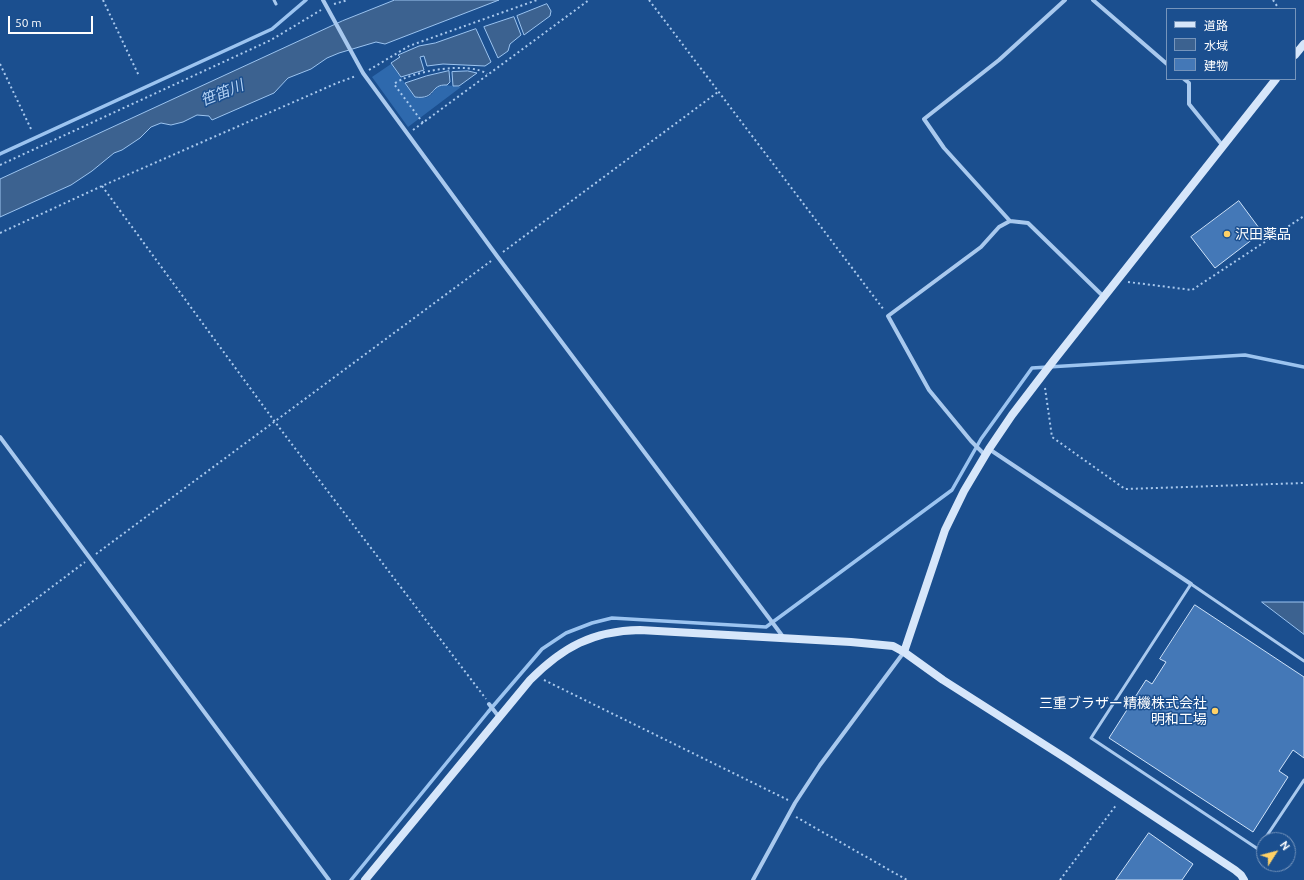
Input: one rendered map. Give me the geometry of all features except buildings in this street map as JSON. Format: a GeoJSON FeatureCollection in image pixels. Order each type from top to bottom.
{"type":"FeatureCollection","features":[{"type":"Feature","properties":{"kind":"street"},"geometry":{"type":"LineString","coordinates":[[323,0],[362,72],[497,256],[784,638]]}},
{"type":"Feature","properties":{"kind":"street"},"geometry":{"type":"LineString","coordinates":[[1010,221],[944,148],[924,119],[999,60],[1066,0]]}},
{"type":"Feature","properties":{"kind":"street"},"geometry":{"type":"LineString","coordinates":[[1093,0],[1166,63]]}},
{"type":"Feature","properties":{"kind":"street"},"geometry":{"type":"LineString","coordinates":[[1296,54],[1304,44]]}},
{"type":"Feature","properties":{"kind":"street"},"geometry":{"type":"LineString","coordinates":[[1185,80],[1189,83],[1189,104],[1223,146]]}},
{"type":"Feature","properties":{"kind":"street"},"geometry":{"type":"LineString","coordinates":[[753,880],[790,813],[824,760],[904,652],[945,530],[984,451],[1043,373],[1275,80]]}},
{"type":"Feature","properties":{"kind":"street"},"geometry":{"type":"LineString","coordinates":[[1104,297],[1028,223],[1010,221],[999,227],[981,247],[888,316],[929,390],[971,441],[984,451],[1191,584]]}},
{"type":"Feature","properties":{"kind":"street"},"geometry":{"type":"LineString","coordinates":[[0,437],[89,559],[329,880]]}},
{"type":"Feature","properties":{"kind":"street"},"geometry":{"type":"LineString","coordinates":[[366,880],[499,717],[545,664],[570,647],[592,638],[615,632],[640,630],[893,646],[1235,870],[1244,880]]}},
{"type":"Feature","properties":{"kind":"street"},"geometry":{"type":"LineString","coordinates":[[489,704],[499,717]]}},
{"type":"Feature","properties":{"kind":"lane"},"geometry":{"type":"LineString","coordinates":[[274,0],[276,4]]}},
{"type":"Feature","properties":{"kind":"lane"},"geometry":{"type":"LineString","coordinates":[[1304,661],[1191,584],[1091,738],[1258,849],[1304,780]]}},
{"type":"Feature","properties":{"kind":"path"},"geometry":{"type":"LineString","coordinates":[[103,0],[139,76]]}},
{"type":"Feature","properties":{"kind":"path"},"geometry":{"type":"LineString","coordinates":[[0,165],[271,40],[326,7],[348,0]]}},
{"type":"Feature","properties":{"kind":"path"},"geometry":{"type":"LineString","coordinates":[[0,232],[362,72],[409,46],[537,0]]}},
{"type":"Feature","properties":{"kind":"path"},"geometry":{"type":"LineString","coordinates":[[408,133],[589,0]]}},
{"type":"Feature","properties":{"kind":"path"},"geometry":{"type":"LineString","coordinates":[[649,0],[888,316]]}},
{"type":"Feature","properties":{"kind":"path"},"geometry":{"type":"LineString","coordinates":[[0,64],[31,128]]}},
{"type":"Feature","properties":{"kind":"path"},"geometry":{"type":"LineString","coordinates":[[423,123],[394,84],[401,78],[419,73],[450,68],[482,70],[487,74]]}},
{"type":"Feature","properties":{"kind":"path"},"geometry":{"type":"LineString","coordinates":[[0,626],[718,92]]}},
{"type":"Feature","properties":{"kind":"path"},"geometry":{"type":"LineString","coordinates":[[102,186],[275,422],[489,704]]}},
{"type":"Feature","properties":{"kind":"path"},"geometry":{"type":"LineString","coordinates":[[1117,280],[1192,290],[1304,216]]}},
{"type":"Feature","properties":{"kind":"path"},"geometry":{"type":"LineString","coordinates":[[1043,373],[1052,438],[1125,489],[1304,483]]}},
{"type":"Feature","properties":{"kind":"path"},"geometry":{"type":"LineString","coordinates":[[534,675],[796,803]]}},
{"type":"Feature","properties":{"kind":"path"},"geometry":{"type":"LineString","coordinates":[[1060,880],[1123,796]]}},
{"type":"Feature","properties":{"kind":"path"},"geometry":{"type":"LineString","coordinates":[[790,813],[907,880]]}},
{"type":"Feature","properties":{"kind":"shaded area"},"geometry":{"type":"Polygon","coordinates":[[[391,64],[415,97],[428,97],[437,86],[440,85],[461,87],[408,127],[372,77],[391,64]]]}},
{"type":"Feature","properties":{"kind":"water","name":"笹笛川"},"geometry":{"type":"Polygon","coordinates":[[[395,0],[499,0],[385,44],[376,42],[327,58],[311,69],[288,78],[274,93],[212,120],[209,116],[197,115],[183,122],[171,125],[161,123],[151,127],[140,138],[122,150],[114,153],[92,171],[71,185],[0,217],[0,179],[342,21],[395,0]]]}},
{"type":"Feature","properties":{"kind":"water"},"geometry":{"type":"Polygon","coordinates":[[[547,4],[551,11],[550,16],[524,35],[517,16],[547,4]]]}},
{"type":"Feature","properties":{"kind":"water"},"geometry":{"type":"Polygon","coordinates":[[[514,17],[521,35],[510,44],[508,51],[498,58],[484,27],[514,17]]]}},
{"type":"Feature","properties":{"kind":"water"},"geometry":{"type":"Polygon","coordinates":[[[476,29],[491,62],[485,66],[443,64],[427,66],[424,56],[420,57],[424,70],[401,77],[391,63],[400,57],[398,55],[419,46],[435,43],[476,29]]]}},
{"type":"Feature","properties":{"kind":"water"},"geometry":{"type":"Polygon","coordinates":[[[449,71],[450,82],[447,85],[441,85],[427,96],[415,97],[405,83],[426,76],[449,71]]]}},
{"type":"Feature","properties":{"kind":"water"},"geometry":{"type":"Polygon","coordinates":[[[468,71],[477,73],[459,86],[453,86],[452,72],[468,71]]]}},
{"type":"Feature","properties":{"kind":"water"},"geometry":{"type":"Polygon","coordinates":[[[1262,602],[1304,602],[1304,634],[1262,602]]]}},
{"type":"Feature","properties":{"kind":"waterway"},"geometry":{"type":"LineString","coordinates":[[0,154],[272,29],[306,0]]}},
{"type":"Feature","properties":{"kind":"waterway"},"geometry":{"type":"LineString","coordinates":[[351,880],[488,712],[542,649],[566,633],[592,623],[612,618],[766,627],[952,490],[981,439],[1032,368],[1245,355],[1304,367]]}},
{"type":"Feature","properties":{"kind":"place","name":"沢田薬品"},"geometry":{"type":"Point","coordinates":[1227,234]}},
{"type":"Feature","properties":{"kind":"place","name":"三重ブラザー精機株式会社 明和工場"},"geometry":{"type":"Point","coordinates":[1215,711]}}]}
